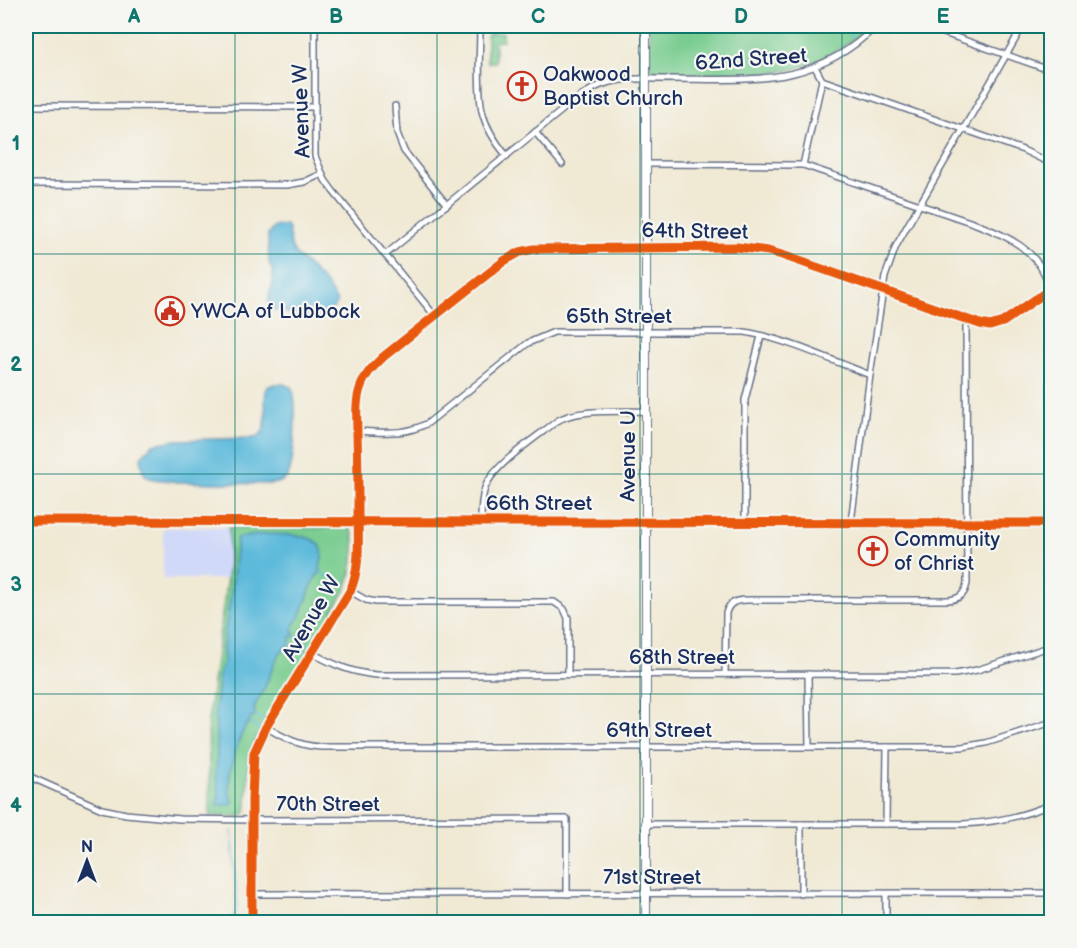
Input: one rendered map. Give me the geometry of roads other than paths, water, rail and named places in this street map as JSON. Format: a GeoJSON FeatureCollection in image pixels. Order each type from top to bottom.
{"type":"FeatureCollection","features":[{"type":"Feature","properties":{"kind":"street"},"geometry":{"type":"LineString","coordinates":[[26,26],[646,26]]}},
{"type":"Feature","properties":{"kind":"street","name":"Avenue W"},"geometry":{"type":"LineString","coordinates":[[252,922],[251,820],[254,753],[266,727],[353,585],[357,565],[357,431],[358,398],[361,387],[368,373],[383,357],[435,316],[333,191],[322,174],[315,156],[315,26]]}},
{"type":"Feature","properties":{"kind":"street"},"geometry":{"type":"LineString","coordinates":[[480,26],[482,111],[496,142],[507,156]]}},
{"type":"Feature","properties":{"kind":"street","name":"Avenue U"},"geometry":{"type":"LineString","coordinates":[[646,26],[646,922]]}},
{"type":"Feature","properties":{"kind":"street"},"geometry":{"type":"LineString","coordinates":[[815,67],[846,51],[876,26]]}},
{"type":"Feature","properties":{"kind":"street"},"geometry":{"type":"LineString","coordinates":[[924,26],[1052,71]]}},
{"type":"Feature","properties":{"kind":"street"},"geometry":{"type":"LineString","coordinates":[[851,522],[870,375],[889,263],[896,246],[1023,26]]}},
{"type":"Feature","properties":{"kind":"street","name":"62nd Street"},"geometry":{"type":"LineString","coordinates":[[385,255],[588,91],[603,84],[623,81],[767,78],[794,74],[815,67],[822,80],[1023,150],[1052,164]]}},
{"type":"Feature","properties":{"kind":"street"},"geometry":{"type":"LineString","coordinates":[[803,165],[822,80]]}},
{"type":"Feature","properties":{"kind":"street"},"geometry":{"type":"LineString","coordinates":[[26,106],[315,107]]}},
{"type":"Feature","properties":{"kind":"street"},"geometry":{"type":"LineString","coordinates":[[395,106],[397,133],[404,151],[447,205]]}},
{"type":"Feature","properties":{"kind":"street"},"geometry":{"type":"LineString","coordinates":[[536,132],[562,164]]}},
{"type":"Feature","properties":{"kind":"street"},"geometry":{"type":"LineString","coordinates":[[646,164],[803,165],[1000,233],[1021,245],[1039,264],[1051,288],[1052,473]]}},
{"type":"Feature","properties":{"kind":"street"},"geometry":{"type":"LineString","coordinates":[[26,184],[299,184],[322,174]]}},
{"type":"Feature","properties":{"kind":"street","name":"64th Street"},"geometry":{"type":"LineString","coordinates":[[435,316],[504,261],[520,252],[534,249],[737,247],[768,251],[990,326],[999,324],[1051,288]]}},
{"type":"Feature","properties":{"kind":"street"},"geometry":{"type":"LineString","coordinates":[[725,674],[725,619],[729,606],[735,602],[747,600],[948,600],[961,596],[966,590],[966,319]]}},
{"type":"Feature","properties":{"kind":"street","name":"65th Street"},"geometry":{"type":"LineString","coordinates":[[357,431],[397,432],[419,428],[528,343],[554,332],[745,332],[790,345],[870,375]]}},
{"type":"Feature","properties":{"kind":"street"},"geometry":{"type":"LineString","coordinates":[[745,523],[745,400],[761,336]]}},
{"type":"Feature","properties":{"kind":"street"},"geometry":{"type":"LineString","coordinates":[[481,521],[482,498],[491,476],[502,464],[557,421],[578,414],[646,411]]}},
{"type":"Feature","properties":{"kind":"street","name":"66th Street"},"geometry":{"type":"LineString","coordinates":[[26,521],[1052,523]]}},
{"type":"Feature","properties":{"kind":"street"},"geometry":{"type":"LineString","coordinates":[[350,591],[366,600],[376,602],[548,601],[559,604],[567,613],[568,674]]}},
{"type":"Feature","properties":{"kind":"street"},"geometry":{"type":"LineString","coordinates":[[1052,602],[1052,607]]}},
{"type":"Feature","properties":{"kind":"street","name":"68th Street"},"geometry":{"type":"LineString","coordinates":[[312,653],[338,667],[367,674],[962,674],[1052,646]]}},
{"type":"Feature","properties":{"kind":"street"},"geometry":{"type":"LineString","coordinates":[[808,674],[808,747]]}},
{"type":"Feature","properties":{"kind":"street","name":"69th Street"},"geometry":{"type":"LineString","coordinates":[[266,727],[288,739],[321,747],[886,747],[971,746],[1052,722]]}},
{"type":"Feature","properties":{"kind":"street"},"geometry":{"type":"LineString","coordinates":[[886,747],[886,824]]}},
{"type":"Feature","properties":{"kind":"street","name":"70th Street"},"geometry":{"type":"LineString","coordinates":[[26,775],[112,812],[180,819],[567,819],[567,894]]}},
{"type":"Feature","properties":{"kind":"street"},"geometry":{"type":"LineString","coordinates":[[646,824],[988,823],[1052,804]]}},
{"type":"Feature","properties":{"kind":"street"},"geometry":{"type":"LineString","coordinates":[[801,824],[801,894]]}},
{"type":"Feature","properties":{"kind":"street","name":"71st Street"},"geometry":{"type":"LineString","coordinates":[[252,894],[1052,893]]}},
{"type":"Feature","properties":{"kind":"street"},"geometry":{"type":"LineString","coordinates":[[886,894],[886,922]]}},
{"type":"Feature","properties":{"kind":"water"},"geometry":{"type":"Polygon","coordinates":[[[286,225],[295,253],[323,281],[337,303],[325,314],[308,316],[274,310],[269,303],[273,272],[269,262],[268,235],[274,227],[286,225]]]}},
{"type":"Feature","properties":{"kind":"water"},"geometry":{"type":"Polygon","coordinates":[[[274,384],[291,387],[294,396],[295,425],[292,462],[287,477],[283,480],[269,484],[176,482],[151,478],[144,472],[141,457],[153,444],[176,440],[254,438],[260,435],[264,430],[267,387],[274,384]]]}},
{"type":"Feature","properties":{"kind":"water"},"geometry":{"type":"Polygon","coordinates":[[[265,534],[298,536],[314,540],[322,550],[321,573],[317,575],[301,615],[294,625],[295,636],[291,637],[290,644],[277,658],[255,705],[255,715],[245,727],[238,743],[230,775],[232,804],[217,806],[219,792],[216,778],[215,709],[219,674],[224,661],[223,649],[237,538],[265,534]]]}},
{"type":"Feature","properties":{"kind":"waterway"},"geometry":{"type":"LineString","coordinates":[[845,26],[853,40]]}},
{"type":"Feature","properties":{"kind":"waterway"},"geometry":{"type":"LineString","coordinates":[[321,573],[347,584]]}},
{"type":"Feature","properties":{"kind":"waterway"},"geometry":{"type":"LineString","coordinates":[[295,636],[311,646]]}},
{"type":"Feature","properties":{"kind":"waterway"},"geometry":{"type":"LineString","coordinates":[[290,644],[306,654]]}},
{"type":"Feature","properties":{"kind":"waterway"},"geometry":{"type":"LineString","coordinates":[[255,715],[265,721]]}},
{"type":"Feature","properties":{"kind":"waterway"},"geometry":{"type":"LineString","coordinates":[[250,723],[260,729]]}},
{"type":"Feature","properties":{"kind":"waterway"},"geometry":{"type":"LineString","coordinates":[[229,922],[235,915],[237,903],[232,831]]}},
{"type":"Feature","properties":{"kind":"place","name":"Oakwood Baptist Church"},"geometry":{"type":"Point","coordinates":[522,86]}},
{"type":"Feature","properties":{"kind":"place","name":"YWCA of Lubbock"},"geometry":{"type":"Point","coordinates":[170,311]}},
{"type":"Feature","properties":{"kind":"place","name":"Community of Christ"},"geometry":{"type":"Point","coordinates":[873,551]}}]}
